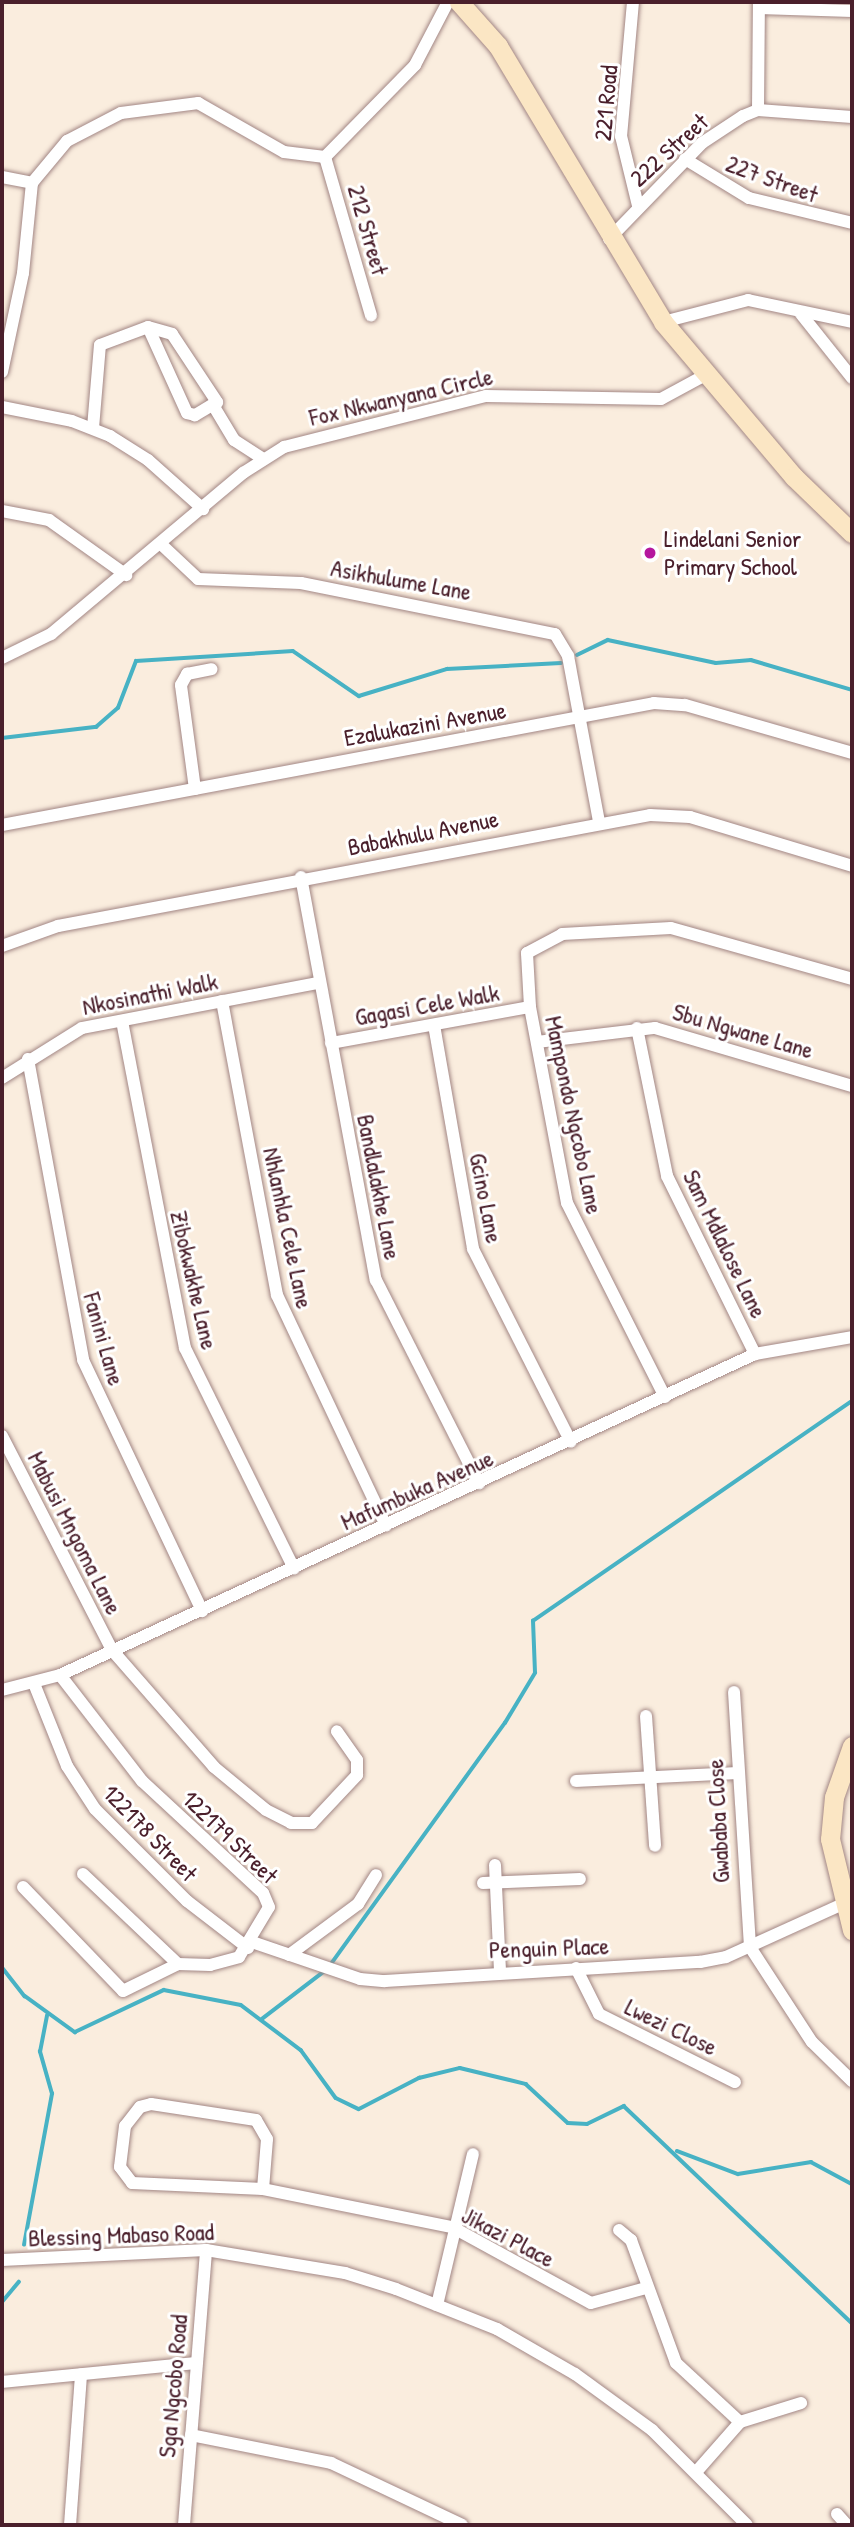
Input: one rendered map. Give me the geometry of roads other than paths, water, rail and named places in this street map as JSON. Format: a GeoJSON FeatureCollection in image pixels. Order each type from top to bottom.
{"type":"FeatureCollection","features":[{"type":"Feature","properties":{"kind":"street"},"geometry":{"type":"LineString","coordinates":[[2,372],[23,273],[32,183],[78,133],[162,104],[212,108],[284,152],[325,157],[415,65],[447,2]]}},
{"type":"Feature","properties":{"kind":"street"},"geometry":{"type":"LineString","coordinates":[[459,2],[498,46],[609,240],[663,322],[794,477],[852,533]]}},
{"type":"Feature","properties":{"kind":"street","name":"221 Road"},"geometry":{"type":"LineString","coordinates":[[633,2],[621,136],[638,206]]}},
{"type":"Feature","properties":{"kind":"street"},"geometry":{"type":"LineString","coordinates":[[850,8],[759,5],[758,110],[852,117]]}},
{"type":"Feature","properties":{"kind":"street","name":"222 Street"},"geometry":{"type":"LineString","coordinates":[[609,240],[638,206],[685,159],[722,128],[758,110]]}},
{"type":"Feature","properties":{"kind":"street","name":"212 Street"},"geometry":{"type":"LineString","coordinates":[[325,157],[371,315]]}},
{"type":"Feature","properties":{"kind":"street","name":"227 Street"},"geometry":{"type":"LineString","coordinates":[[685,159],[749,198],[852,223]]}},
{"type":"Feature","properties":{"kind":"street"},"geometry":{"type":"LineString","coordinates":[[2,177],[32,183]]}},
{"type":"Feature","properties":{"kind":"street"},"geometry":{"type":"LineString","coordinates":[[663,322],[748,300],[801,314],[852,322]]}},
{"type":"Feature","properties":{"kind":"street"},"geometry":{"type":"LineString","coordinates":[[801,314],[852,378]]}},
{"type":"Feature","properties":{"kind":"street"},"geometry":{"type":"LineString","coordinates":[[93,428],[100,345],[148,327],[169,331],[184,348],[217,399],[213,405],[187,413],[148,327]]}},
{"type":"Feature","properties":{"kind":"street","name":"Fox Nkwanyana Circle"},"geometry":{"type":"LineString","coordinates":[[2,658],[51,634],[163,545],[263,459],[297,442],[462,400],[528,393],[661,400],[707,374]]}},
{"type":"Feature","properties":{"kind":"street"},"geometry":{"type":"LineString","coordinates":[[213,405],[234,440],[263,459]]}},
{"type":"Feature","properties":{"kind":"street"},"geometry":{"type":"LineString","coordinates":[[2,407],[93,428],[148,460],[203,509]]}},
{"type":"Feature","properties":{"kind":"street"},"geometry":{"type":"LineString","coordinates":[[2,511],[49,520],[126,575]]}},
{"type":"Feature","properties":{"kind":"street","name":"Asikhulume Lane"},"geometry":{"type":"LineString","coordinates":[[163,545],[198,579],[301,583],[547,629],[565,647],[582,716],[599,822]]}},
{"type":"Feature","properties":{"kind":"street"},"geometry":{"type":"LineString","coordinates":[[194,789],[181,685],[187,674],[212,668]]}},
{"type":"Feature","properties":{"kind":"street","name":"Ezalukazini Avenue"},"geometry":{"type":"LineString","coordinates":[[2,825],[668,702],[852,753]]}},
{"type":"Feature","properties":{"kind":"street","name":"Babakhulu Avenue"},"geometry":{"type":"LineString","coordinates":[[2,946],[58,926],[301,877],[599,822],[690,817],[852,866]]}},
{"type":"Feature","properties":{"kind":"street","name":"Bandlalakhe Lane"},"geometry":{"type":"LineString","coordinates":[[301,877],[376,1280],[480,1483]]}},
{"type":"Feature","properties":{"kind":"street","name":"Mampondo Ngcobo Lane"},"geometry":{"type":"LineString","coordinates":[[665,1397],[577,1231],[556,1156],[524,962],[531,947],[610,927],[671,928],[852,979]]}},
{"type":"Feature","properties":{"kind":"street","name":"Nkosinathi Walk"},"geometry":{"type":"LineString","coordinates":[[2,1078],[72,1032],[319,983]]}},
{"type":"Feature","properties":{"kind":"street","name":"Nhlanhla Cele Lane"},"geometry":{"type":"LineString","coordinates":[[222,1001],[276,1295],[386,1526]]}},
{"type":"Feature","properties":{"kind":"street","name":"Gagasi Cele Walk"},"geometry":{"type":"LineString","coordinates":[[331,1043],[530,1007]]}},
{"type":"Feature","properties":{"kind":"street","name":"Zibokwakhe Lane"},"geometry":{"type":"LineString","coordinates":[[122,1021],[184,1348],[294,1569]]}},
{"type":"Feature","properties":{"kind":"street","name":"Gcino Lane"},"geometry":{"type":"LineString","coordinates":[[434,1026],[473,1249],[571,1442]]}},
{"type":"Feature","properties":{"kind":"street","name":"Sbu Ngwane Lane"},"geometry":{"type":"LineString","coordinates":[[537,1042],[637,1028],[670,1030],[852,1086]]}},
{"type":"Feature","properties":{"kind":"street","name":"Sam Mdlalose Lane"},"geometry":{"type":"LineString","coordinates":[[637,1028],[667,1175],[755,1354]]}},
{"type":"Feature","properties":{"kind":"street","name":"Fanini Lane"},"geometry":{"type":"LineString","coordinates":[[28,1059],[83,1360],[202,1611]]}},
{"type":"Feature","properties":{"kind":"street","name":"Mafumbuka Avenue"},"geometry":{"type":"LineString","coordinates":[[2,1690],[35,1686],[60,1675],[571,1442],[755,1354],[852,1337]]}},
{"type":"Feature","properties":{"kind":"street","name":"Mabusi Mngoma Lane"},"geometry":{"type":"LineString","coordinates":[[2,1436],[112,1650],[214,1767],[291,1823],[318,1820],[357,1775],[358,1760],[337,1731]]}},
{"type":"Feature","properties":{"kind":"street","name":"122179 Street"},"geometry":{"type":"LineString","coordinates":[[60,1675],[142,1782],[263,1893],[269,1907],[250,1945]]}},
{"type":"Feature","properties":{"kind":"street","name":"122178 Street"},"geometry":{"type":"LineString","coordinates":[[35,1686],[67,1766],[95,1809],[187,1901],[250,1945]]}},
{"type":"Feature","properties":{"kind":"street","name":"Gwababa Close"},"geometry":{"type":"LineString","coordinates":[[734,1692],[750,1947]]}},
{"type":"Feature","properties":{"kind":"street"},"geometry":{"type":"LineString","coordinates":[[646,1716],[655,1846]]}},
{"type":"Feature","properties":{"kind":"street"},"geometry":{"type":"LineString","coordinates":[[852,1746],[834,1797],[830,1839],[843,1904],[852,1930]]}},
{"type":"Feature","properties":{"kind":"street"},"geometry":{"type":"LineString","coordinates":[[576,1780],[650,1779],[737,1773]]}},
{"type":"Feature","properties":{"kind":"street"},"geometry":{"type":"LineString","coordinates":[[495,1865],[500,1970]]}},
{"type":"Feature","properties":{"kind":"street"},"geometry":{"type":"LineString","coordinates":[[83,1874],[178,1964]]}},
{"type":"Feature","properties":{"kind":"street"},"geometry":{"type":"LineString","coordinates":[[289,1955],[358,1904],[376,1875]]}},
{"type":"Feature","properties":{"kind":"street"},"geometry":{"type":"LineString","coordinates":[[483,1883],[580,1879]]}},
{"type":"Feature","properties":{"kind":"street"},"geometry":{"type":"LineString","coordinates":[[23,1887],[123,1991],[178,1964],[226,1963],[250,1945]]}},
{"type":"Feature","properties":{"kind":"street","name":"Penguin Place"},"geometry":{"type":"LineString","coordinates":[[250,1945],[372,1980],[500,1970],[714,1961],[843,1904]]}},
{"type":"Feature","properties":{"kind":"street"},"geometry":{"type":"LineString","coordinates":[[750,1947],[812,2042],[852,2081]]}},
{"type":"Feature","properties":{"kind":"street","name":"Lwezi Close"},"geometry":{"type":"LineString","coordinates":[[576,1968],[599,2014],[735,2082]]}},
{"type":"Feature","properties":{"kind":"street","name":"Jikazi Place"},"geometry":{"type":"LineString","coordinates":[[263,2189],[267,2139],[256,2120],[150,2104],[139,2107],[125,2126],[120,2167],[132,2183],[263,2189],[452,2227],[580,2300],[591,2303],[646,2288]]}},
{"type":"Feature","properties":{"kind":"street"},"geometry":{"type":"LineString","coordinates":[[437,2305],[452,2227],[473,2154]]}},
{"type":"Feature","properties":{"kind":"street"},"geometry":{"type":"LineString","coordinates":[[619,2230],[631,2239],[646,2288],[676,2364],[740,2422]]}},
{"type":"Feature","properties":{"kind":"street","name":"Blessing Mabaso Road"},"geometry":{"type":"LineString","coordinates":[[2,2260],[206,2250],[345,2273],[437,2305],[496,2329],[575,2374],[697,2471],[744,2524]]}},
{"type":"Feature","properties":{"kind":"street","name":"Sga Ngcobo Road"},"geometry":{"type":"LineString","coordinates":[[184,2525],[206,2250]]}},
{"type":"Feature","properties":{"kind":"street"},"geometry":{"type":"LineString","coordinates":[[2,2382],[195,2363]]}},
{"type":"Feature","properties":{"kind":"street"},"geometry":{"type":"LineString","coordinates":[[70,2525],[81,2374]]}},
{"type":"Feature","properties":{"kind":"street"},"geometry":{"type":"LineString","coordinates":[[697,2471],[740,2422],[801,2403]]}},
{"type":"Feature","properties":{"kind":"street"},"geometry":{"type":"LineString","coordinates":[[191,2435],[331,2463],[462,2525]]}},
{"type":"Feature","properties":{"kind":"street"},"geometry":{"type":"LineString","coordinates":[[837,2514],[847,2525]]}},
{"type":"Feature","properties":{"kind":"waterway"},"geometry":{"type":"LineString","coordinates":[[577,655],[608,640],[716,663],[751,660],[852,690]]}},
{"type":"Feature","properties":{"kind":"waterway"},"geometry":{"type":"LineString","coordinates":[[2,738],[96,727],[118,708],[136,661],[293,651],[359,696],[447,669],[561,663]]}},
{"type":"Feature","properties":{"kind":"waterway"},"geometry":{"type":"LineString","coordinates":[[331,1964],[505,1723],[535,1673],[533,1621],[852,1401]]}},
{"type":"Feature","properties":{"kind":"waterway"},"geometry":{"type":"LineString","coordinates":[[2,1782],[2,1825]]}},
{"type":"Feature","properties":{"kind":"waterway"},"geometry":{"type":"LineString","coordinates":[[2,1967],[25,1996],[75,2032],[164,1990],[241,2005],[301,2050],[336,2098],[359,2109],[419,2078],[460,2068],[526,2084],[568,2123],[587,2124],[624,2106],[852,2323]]}},
{"type":"Feature","properties":{"kind":"waterway"},"geometry":{"type":"LineString","coordinates":[[262,2019],[326,1970]]}},
{"type":"Feature","properties":{"kind":"waterway"},"geometry":{"type":"LineString","coordinates":[[24,2245],[52,2094],[40,2052],[47,2016]]}},
{"type":"Feature","properties":{"kind":"waterway"},"geometry":{"type":"LineString","coordinates":[[677,2151],[738,2174],[811,2162],[852,2184]]}},
{"type":"Feature","properties":{"kind":"waterway"},"geometry":{"type":"LineString","coordinates":[[2,2302],[19,2282]]}},
{"type":"Feature","properties":{"kind":"place","name":"Lindelani Senior Primary School"},"geometry":{"type":"Point","coordinates":[650,553]}}]}
